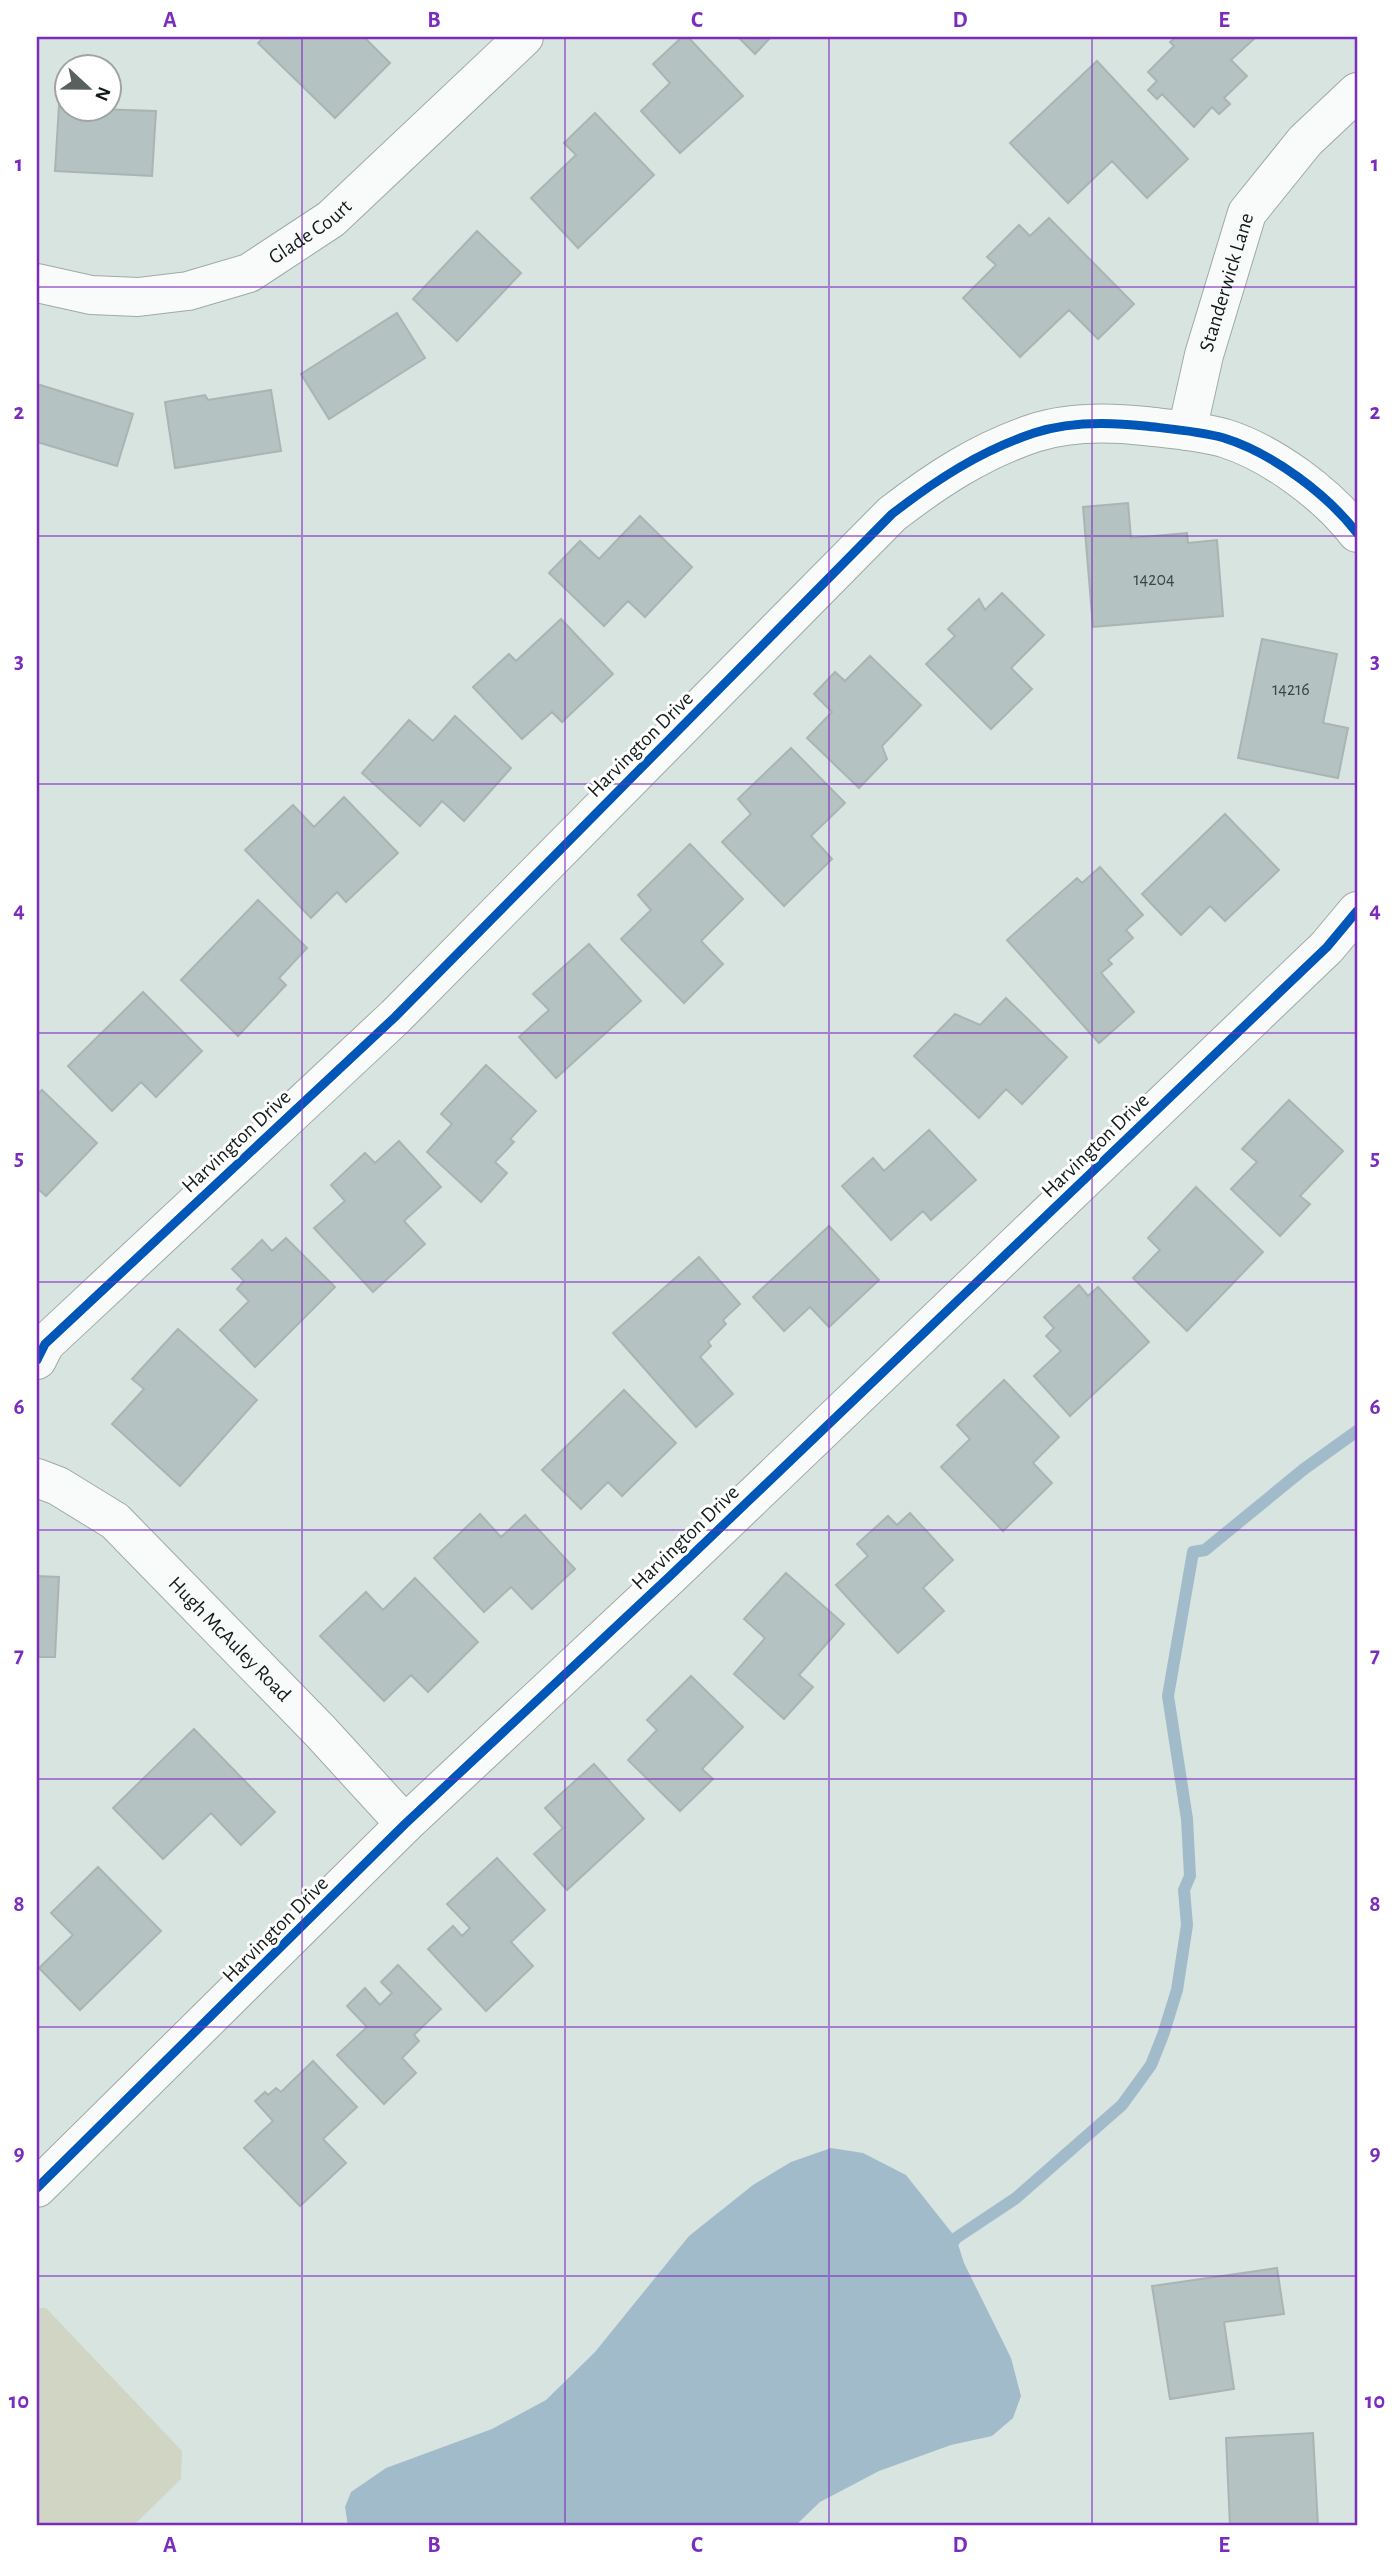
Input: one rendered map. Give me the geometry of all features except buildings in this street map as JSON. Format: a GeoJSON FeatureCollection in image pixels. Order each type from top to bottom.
{"type":"FeatureCollection","features":[{"type":"Feature","properties":{"kind":"street","name":"Glade Court"},"geometry":{"type":"LineString","coordinates":[[37,283],[91,295],[138,297],[188,291],[249,273],[331,219],[524,37]]}},
{"type":"Feature","properties":{"kind":"street","name":"Standerwick Lane"},"geometry":{"type":"LineString","coordinates":[[1187,431],[1204,355],[1247,213],[1305,141],[1357,92]]}},
{"type":"Feature","properties":{"kind":"street","name":"Harvington Drive"},"geometry":{"type":"LineString","coordinates":[[37,1360],[45,1344],[395,1017],[892,514],[935,481],[985,452],[1037,432],[1085,423],[1128,424],[1187,431],[1224,438],[1266,457],[1304,482],[1357,533]]}},
{"type":"Feature","properties":{"kind":"street","name":"Harvington Drive"},"geometry":{"type":"LineString","coordinates":[[37,2188],[405,1824],[670,1576],[1327,947],[1357,911]]}},
{"type":"Feature","properties":{"kind":"street","name":"Hugh McAuley Road"},"geometry":{"type":"LineString","coordinates":[[37,1478],[58,1486],[115,1521],[320,1731],[405,1824]]}},
{"type":"Feature","properties":{"kind":"green space"},"geometry":{"type":"Polygon","coordinates":[[[37,2308],[46,2308],[182,2451],[181,2479],[133,2526],[37,2526],[37,2308]]]}},
{"type":"Feature","properties":{"kind":"water"},"geometry":{"type":"Polygon","coordinates":[[[831,2148],[863,2153],[906,2175],[956,2238],[964,2263],[1011,2358],[1021,2396],[1013,2418],[992,2436],[951,2445],[879,2471],[820,2502],[795,2526],[348,2526],[345,2507],[351,2492],[386,2468],[492,2429],[546,2400],[595,2352],[689,2236],[753,2185],[791,2162],[831,2148]]]}},
{"type":"Feature","properties":{"kind":"waterway"},"geometry":{"type":"LineString","coordinates":[[946,2252],[956,2238],[1016,2198],[1122,2105],[1151,2065],[1177,1990],[1187,1925],[1184,1890],[1190,1876],[1187,1819],[1168,1696],[1193,1552],[1205,1550],[1304,1469],[1357,1431]]}},
{"type":"Feature","properties":{"kind":"cycle path"},"geometry":{"type":"LineString","coordinates":[[37,1360],[45,1344],[395,1017],[892,514],[942,478],[995,448],[1061,426],[1118,424],[1185,430],[1224,438],[1279,464],[1330,504],[1357,533]]}},
{"type":"Feature","properties":{"kind":"cycle path"},"geometry":{"type":"LineString","coordinates":[[37,2188],[405,1824],[670,1576],[1327,947],[1357,911]]}}]}
